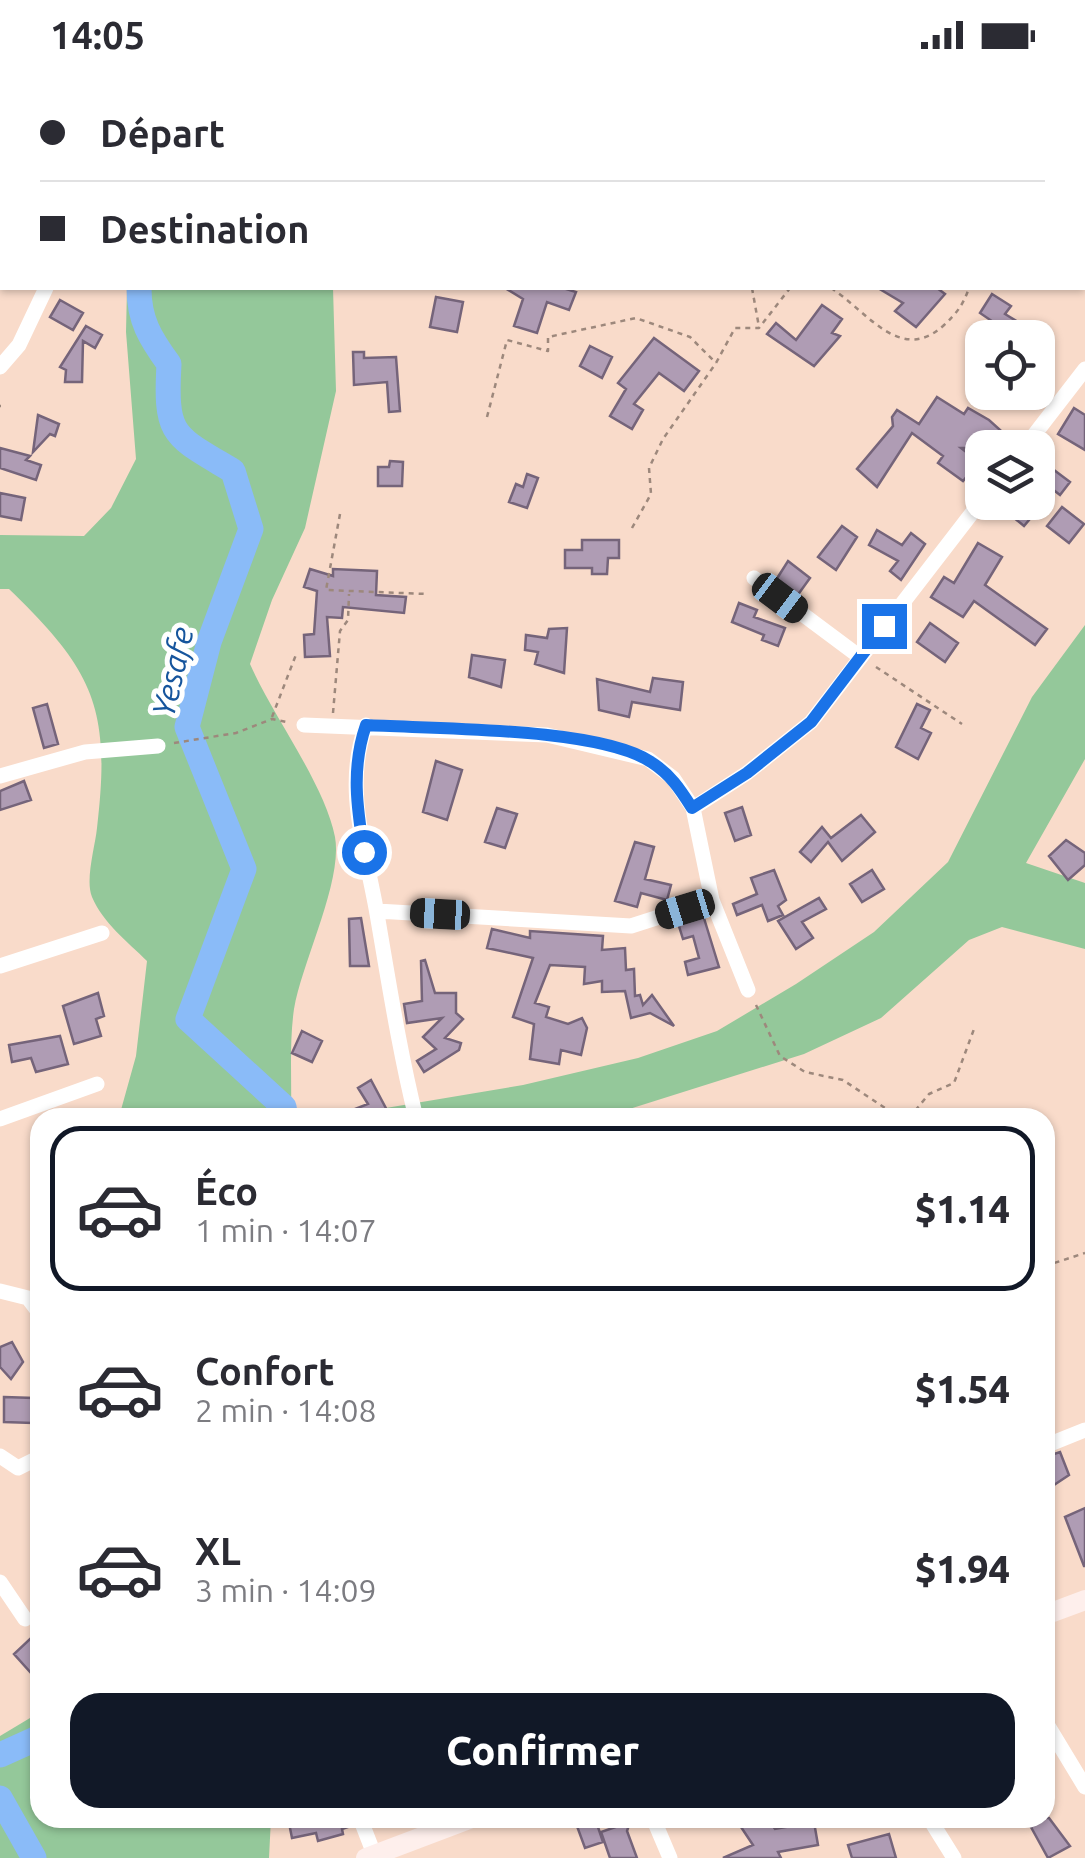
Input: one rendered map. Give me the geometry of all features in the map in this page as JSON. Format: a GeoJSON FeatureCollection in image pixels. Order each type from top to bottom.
{"type":"FeatureCollection","features":[{"type":"Feature","properties":{"kind":"main road"},"geometry":{"type":"LineString","coordinates":[[1055,1612],[1085,1600]]}},
{"type":"Feature","properties":{"kind":"main road"},"geometry":{"type":"LineString","coordinates":[[370,1856],[445,1828]]}},
{"type":"Feature","properties":{"kind":"street"},"geometry":{"type":"LineString","coordinates":[[0,367],[19,344],[45,290]]}},
{"type":"Feature","properties":{"kind":"street"},"geometry":{"type":"LineString","coordinates":[[1038,430],[1085,369]]}},
{"type":"Feature","properties":{"kind":"street"},"geometry":{"type":"LineString","coordinates":[[692,808],[747,773],[811,722],[966,520]]}},
{"type":"Feature","properties":{"kind":"street"},"geometry":{"type":"LineString","coordinates":[[754,578],[860,657]]}},
{"type":"Feature","properties":{"kind":"street"},"geometry":{"type":"LineString","coordinates":[[304,725],[548,735],[648,759],[673,778],[692,808],[712,900],[748,990]]}},
{"type":"Feature","properties":{"kind":"street"},"geometry":{"type":"LineString","coordinates":[[366,725],[357,750],[355,797],[377,911],[390,1010],[414,1108]]}},
{"type":"Feature","properties":{"kind":"street"},"geometry":{"type":"LineString","coordinates":[[0,776],[85,752],[165,745]]}},
{"type":"Feature","properties":{"kind":"street"},"geometry":{"type":"LineString","coordinates":[[377,911],[631,926],[712,900]]}},
{"type":"Feature","properties":{"kind":"street"},"geometry":{"type":"LineString","coordinates":[[0,966],[102,933]]}},
{"type":"Feature","properties":{"kind":"street"},"geometry":{"type":"LineString","coordinates":[[32,1108],[97,1084]]}},
{"type":"Feature","properties":{"kind":"street"},"geometry":{"type":"LineString","coordinates":[[0,1120],[30,1109]]}},
{"type":"Feature","properties":{"kind":"street"},"geometry":{"type":"LineString","coordinates":[[0,1291],[30,1301]]}},
{"type":"Feature","properties":{"kind":"street"},"geometry":{"type":"LineString","coordinates":[[1055,1442],[1085,1430]]}},
{"type":"Feature","properties":{"kind":"street"},"geometry":{"type":"LineString","coordinates":[[0,1456],[18,1468],[30,1462]]}},
{"type":"Feature","properties":{"kind":"street"},"geometry":{"type":"LineString","coordinates":[[0,1582],[25,1619]]}},
{"type":"Feature","properties":{"kind":"street"},"geometry":{"type":"LineString","coordinates":[[1055,1738],[1085,1788]]}},
{"type":"Feature","properties":{"kind":"street"},"geometry":{"type":"LineString","coordinates":[[363,1828],[370,1856]]}},
{"type":"Feature","properties":{"kind":"street"},"geometry":{"type":"LineString","coordinates":[[656,1828],[670,1858]]}},
{"type":"Feature","properties":{"kind":"street"},"geometry":{"type":"LineString","coordinates":[[935,1828],[954,1858]]}},
{"type":"Feature","properties":{"kind":"path"},"geometry":{"type":"LineString","coordinates":[[752,290],[759,328]]}},
{"type":"Feature","properties":{"kind":"path"},"geometry":{"type":"LineString","coordinates":[[759,328],[788,290]]}},
{"type":"Feature","properties":{"kind":"path"},"geometry":{"type":"LineString","coordinates":[[834,290],[896,337],[913,343],[930,338],[961,310],[968,290]]}},
{"type":"Feature","properties":{"kind":"path"},"geometry":{"type":"LineString","coordinates":[[487,417],[507,340],[548,351],[548,337],[636,318],[690,337],[716,364]]}},
{"type":"Feature","properties":{"kind":"path"},"geometry":{"type":"LineString","coordinates":[[632,528],[651,494],[649,468],[663,438],[716,364],[735,328],[759,328]]}},
{"type":"Feature","properties":{"kind":"path"},"geometry":{"type":"LineString","coordinates":[[340,514],[326,590],[427,594]]}},
{"type":"Feature","properties":{"kind":"path"},"geometry":{"type":"LineString","coordinates":[[332,724],[340,631],[348,620],[349,592]]}},
{"type":"Feature","properties":{"kind":"path"},"geometry":{"type":"LineString","coordinates":[[272,719],[296,652]]}},
{"type":"Feature","properties":{"kind":"path"},"geometry":{"type":"LineString","coordinates":[[860,657],[962,724]]}},
{"type":"Feature","properties":{"kind":"path"},"geometry":{"type":"LineString","coordinates":[[165,745],[236,733],[272,719],[304,725]]}},
{"type":"Feature","properties":{"kind":"path"},"geometry":{"type":"LineString","coordinates":[[748,990],[780,1056],[805,1072],[843,1080],[885,1108]]}},
{"type":"Feature","properties":{"kind":"path"},"geometry":{"type":"LineString","coordinates":[[918,1108],[929,1094],[954,1082],[974,1029]]}},
{"type":"Feature","properties":{"kind":"path"},"geometry":{"type":"LineString","coordinates":[[1055,1263],[1085,1253]]}},
{"type":"Feature","properties":{"kind":"green space"},"geometry":{"type":"Polygon","coordinates":[[[127,290],[333,290],[336,391],[305,528],[272,600],[250,664],[321,795],[335,837],[336,855],[328,898],[294,1009],[291,1108],[122,1108],[136,1056],[147,961],[109,924],[90,890],[101,787],[98,722],[78,670],[61,645],[9,589],[0,589],[0,535],[84,536],[111,508],[136,459],[126,332],[127,290]]]}},
{"type":"Feature","properties":{"kind":"green space"},"geometry":{"type":"Polygon","coordinates":[[[1085,625],[1085,759],[1026,863],[1085,883],[1085,949],[1002,927],[969,940],[881,1018],[804,1054],[633,1108],[386,1108],[523,1085],[638,1058],[717,1031],[796,984],[874,932],[948,862],[1032,697],[1085,625]]]}},
{"type":"Feature","properties":{"kind":"green space"},"geometry":{"type":"Polygon","coordinates":[[[30,1718],[30,1828],[270,1828],[269,1858],[0,1858],[0,1736],[30,1718]]]}},
{"type":"Feature","properties":{"kind":"building"},"geometry":{"type":"Polygon","coordinates":[[[508,290],[576,292],[569,310],[547,302],[537,333],[514,326],[523,299],[508,290]]]}},
{"type":"Feature","properties":{"kind":"building"},"geometry":{"type":"Polygon","coordinates":[[[881,290],[940,290],[945,294],[916,327],[895,311],[903,303],[881,290]]]}},
{"type":"Feature","properties":{"kind":"building"},"geometry":{"type":"Polygon","coordinates":[[[992,294],[1011,306],[1005,314],[1015,320],[990,320],[980,313],[992,294]]]}},
{"type":"Feature","properties":{"kind":"building"},"geometry":{"type":"Polygon","coordinates":[[[436,297],[463,302],[457,332],[430,327],[436,297]]]}},
{"type":"Feature","properties":{"kind":"building"},"geometry":{"type":"Polygon","coordinates":[[[60,300],[83,313],[73,330],[50,317],[60,300]]]}},
{"type":"Feature","properties":{"kind":"building"},"geometry":{"type":"Polygon","coordinates":[[[822,305],[842,319],[832,333],[840,336],[814,366],[767,334],[776,323],[796,340],[822,305]]]}},
{"type":"Feature","properties":{"kind":"building"},"geometry":{"type":"Polygon","coordinates":[[[86,326],[102,335],[95,348],[83,341],[82,382],[65,382],[66,370],[60,367],[86,326]]]}},
{"type":"Feature","properties":{"kind":"building"},"geometry":{"type":"Polygon","coordinates":[[[654,338],[699,371],[684,391],[659,373],[634,404],[643,410],[632,429],[610,416],[626,389],[618,383],[654,338]]]}},
{"type":"Feature","properties":{"kind":"building"},"geometry":{"type":"Polygon","coordinates":[[[590,346],[612,357],[602,378],[580,366],[590,346]]]}},
{"type":"Feature","properties":{"kind":"building"},"geometry":{"type":"Polygon","coordinates":[[[353,352],[364,352],[364,358],[396,357],[400,411],[389,412],[387,382],[354,385],[353,352]]]}},
{"type":"Feature","properties":{"kind":"building"},"geometry":{"type":"Polygon","coordinates":[[[937,397],[964,414],[972,410],[1000,430],[965,430],[965,448],[961,448],[965,451],[963,481],[938,463],[943,456],[912,433],[877,487],[857,469],[893,426],[892,417],[897,410],[919,424],[937,397]]]}},
{"type":"Feature","properties":{"kind":"building"},"geometry":{"type":"Polygon","coordinates":[[[1074,408],[1085,415],[1085,450],[1058,434],[1074,408]]]}},
{"type":"Feature","properties":{"kind":"building"},"geometry":{"type":"Polygon","coordinates":[[[38,415],[59,424],[55,436],[50,434],[33,452],[38,415]]]}},
{"type":"Feature","properties":{"kind":"building"},"geometry":{"type":"Polygon","coordinates":[[[0,448],[30,456],[26,460],[41,465],[36,480],[0,468],[0,448]]]}},
{"type":"Feature","properties":{"kind":"building"},"geometry":{"type":"Polygon","coordinates":[[[390,461],[403,462],[402,486],[378,486],[378,467],[389,467],[390,461]]]}},
{"type":"Feature","properties":{"kind":"building"},"geometry":{"type":"Polygon","coordinates":[[[1055,471],[1070,482],[1060,495],[1055,491],[1055,471]]]}},
{"type":"Feature","properties":{"kind":"building"},"geometry":{"type":"Polygon","coordinates":[[[527,474],[538,478],[527,508],[509,502],[516,484],[523,487],[527,474]]]}},
{"type":"Feature","properties":{"kind":"building"},"geometry":{"type":"Polygon","coordinates":[[[0,493],[25,498],[21,520],[0,516],[0,493]]]}},
{"type":"Feature","properties":{"kind":"building"},"geometry":{"type":"Polygon","coordinates":[[[1062,507],[1084,524],[1069,543],[1047,526],[1062,507]]]}},
{"type":"Feature","properties":{"kind":"building"},"geometry":{"type":"Polygon","coordinates":[[[842,526],[857,537],[836,570],[818,557],[842,526]]]}},
{"type":"Feature","properties":{"kind":"building"},"geometry":{"type":"Polygon","coordinates":[[[877,530],[902,545],[911,533],[925,544],[901,580],[890,571],[898,561],[869,545],[877,530]]]}},
{"type":"Feature","properties":{"kind":"building"},"geometry":{"type":"Polygon","coordinates":[[[582,540],[619,540],[619,558],[608,558],[607,574],[592,574],[592,568],[565,568],[565,550],[582,550],[582,540]]]}},
{"type":"Feature","properties":{"kind":"building"},"geometry":{"type":"Polygon","coordinates":[[[978,543],[1002,557],[985,585],[1047,629],[1035,645],[974,601],[963,617],[931,597],[944,577],[954,583],[978,543]]]}},
{"type":"Feature","properties":{"kind":"building"},"geometry":{"type":"Polygon","coordinates":[[[788,561],[810,578],[797,596],[776,580],[788,561]]]}},
{"type":"Feature","properties":{"kind":"building"},"geometry":{"type":"Polygon","coordinates":[[[310,569],[333,576],[333,569],[377,571],[376,595],[406,597],[404,613],[343,607],[342,618],[327,617],[330,656],[305,657],[304,635],[314,634],[317,591],[304,587],[310,569]]]}},
{"type":"Feature","properties":{"kind":"building"},"geometry":{"type":"Polygon","coordinates":[[[739,603],[757,610],[754,617],[785,628],[778,646],[762,640],[764,635],[732,622],[739,603]]]}},
{"type":"Feature","properties":{"kind":"building"},"geometry":{"type":"Polygon","coordinates":[[[930,623],[958,643],[945,662],[917,642],[930,623]]]}},
{"type":"Feature","properties":{"kind":"building"},"geometry":{"type":"Polygon","coordinates":[[[567,628],[564,673],[535,664],[538,652],[525,650],[526,635],[547,638],[549,629],[567,628]]]}},
{"type":"Feature","properties":{"kind":"building"},"geometry":{"type":"Polygon","coordinates":[[[472,655],[505,660],[501,687],[469,677],[472,655]]]}},
{"type":"Feature","properties":{"kind":"building"},"geometry":{"type":"Polygon","coordinates":[[[653,678],[683,682],[680,710],[632,702],[629,717],[599,710],[597,679],[650,692],[653,678]]]}},
{"type":"Feature","properties":{"kind":"building"},"geometry":{"type":"Polygon","coordinates":[[[47,704],[58,744],[44,748],[33,708],[47,704]]]}},
{"type":"Feature","properties":{"kind":"building"},"geometry":{"type":"Polygon","coordinates":[[[917,704],[930,710],[921,728],[931,733],[918,759],[896,747],[917,704]]]}},
{"type":"Feature","properties":{"kind":"building"},"geometry":{"type":"Polygon","coordinates":[[[436,761],[462,770],[447,820],[423,812],[436,761]]]}},
{"type":"Feature","properties":{"kind":"building"},"geometry":{"type":"Polygon","coordinates":[[[24,781],[31,800],[0,810],[0,791],[24,781]]]}},
{"type":"Feature","properties":{"kind":"building"},"geometry":{"type":"Polygon","coordinates":[[[742,807],[751,835],[735,841],[725,813],[742,807]]]}},
{"type":"Feature","properties":{"kind":"building"},"geometry":{"type":"Polygon","coordinates":[[[497,808],[517,814],[505,848],[485,842],[497,808]]]}},
{"type":"Feature","properties":{"kind":"building"},"geometry":{"type":"Polygon","coordinates":[[[861,815],[875,832],[842,861],[828,842],[811,862],[800,852],[822,827],[831,838],[861,815]]]}},
{"type":"Feature","properties":{"kind":"building"},"geometry":{"type":"Polygon","coordinates":[[[1066,840],[1085,853],[1085,865],[1068,880],[1049,856],[1066,840]]]}},
{"type":"Feature","properties":{"kind":"building"},"geometry":{"type":"Polygon","coordinates":[[[635,842],[654,847],[645,879],[671,885],[667,900],[641,893],[637,907],[615,901],[635,842]]]}},
{"type":"Feature","properties":{"kind":"building"},"geometry":{"type":"Polygon","coordinates":[[[774,870],[786,900],[778,906],[783,915],[768,921],[762,905],[737,915],[733,904],[757,894],[751,878],[774,870]]]}},
{"type":"Feature","properties":{"kind":"building"},"geometry":{"type":"Polygon","coordinates":[[[872,870],[884,889],[862,902],[850,884],[872,870]]]}},
{"type":"Feature","properties":{"kind":"building"},"geometry":{"type":"Polygon","coordinates":[[[819,898],[826,909],[802,922],[813,938],[796,949],[778,921],[819,898]]]}},
{"type":"Feature","properties":{"kind":"building"},"geometry":{"type":"Polygon","coordinates":[[[703,915],[719,967],[688,975],[685,962],[699,958],[693,936],[683,939],[678,923],[703,915]]]}},
{"type":"Feature","properties":{"kind":"building"},"geometry":{"type":"Polygon","coordinates":[[[361,918],[369,966],[350,966],[349,919],[361,918]]]}},
{"type":"Feature","properties":{"kind":"building"},"geometry":{"type":"Polygon","coordinates":[[[492,929],[530,938],[530,931],[603,936],[602,950],[625,948],[626,970],[634,969],[635,996],[640,995],[643,1005],[652,995],[674,1026],[650,1013],[631,1018],[625,991],[602,992],[602,981],[584,984],[585,967],[550,965],[535,1003],[549,1007],[546,1017],[568,1024],[582,1018],[587,1028],[581,1055],[561,1050],[559,1064],[530,1059],[534,1024],[513,1017],[533,958],[487,948],[492,929]]]}},
{"type":"Feature","properties":{"kind":"building"},"geometry":{"type":"Polygon","coordinates":[[[425,960],[435,993],[456,993],[456,1013],[463,1019],[445,1038],[461,1043],[459,1050],[424,1072],[417,1061],[436,1049],[423,1037],[442,1018],[407,1023],[404,1004],[422,1001],[421,961],[425,960]]]}},
{"type":"Feature","properties":{"kind":"building"},"geometry":{"type":"Polygon","coordinates":[[[98,993],[104,1016],[96,1019],[101,1036],[74,1044],[63,1006],[98,993]]]}},
{"type":"Feature","properties":{"kind":"building"},"geometry":{"type":"Polygon","coordinates":[[[302,1031],[322,1041],[312,1062],[292,1053],[302,1031]]]}},
{"type":"Feature","properties":{"kind":"building"},"geometry":{"type":"Polygon","coordinates":[[[60,1036],[68,1064],[36,1072],[31,1058],[12,1062],[9,1045],[60,1036]]]}},
{"type":"Feature","properties":{"kind":"building"},"geometry":{"type":"Polygon","coordinates":[[[371,1080],[386,1108],[358,1108],[368,1104],[358,1088],[371,1080]]]}},
{"type":"Feature","properties":{"kind":"building"},"geometry":{"type":"Polygon","coordinates":[[[12,1342],[23,1362],[11,1379],[0,1367],[0,1347],[12,1342]]]}},
{"type":"Feature","properties":{"kind":"building"},"geometry":{"type":"Polygon","coordinates":[[[4,1397],[30,1398],[30,1423],[4,1422],[4,1397]]]}},
{"type":"Feature","properties":{"kind":"building"},"geometry":{"type":"Polygon","coordinates":[[[1060,1452],[1069,1475],[1055,1484],[1055,1454],[1060,1452]]]}},
{"type":"Feature","properties":{"kind":"building"},"geometry":{"type":"Polygon","coordinates":[[[1085,1508],[1085,1566],[1084,1566],[1065,1517],[1085,1508]]]}},
{"type":"Feature","properties":{"kind":"building"},"geometry":{"type":"Polygon","coordinates":[[[30,1639],[30,1672],[14,1654],[30,1639]]]}},
{"type":"Feature","properties":{"kind":"building"},"geometry":{"type":"Polygon","coordinates":[[[1055,1826],[1070,1846],[1048,1858],[1032,1828],[1055,1826]]]}},
{"type":"Feature","properties":{"kind":"building"},"geometry":{"type":"Polygon","coordinates":[[[290,1828],[345,1828],[343,1834],[318,1841],[316,1833],[292,1838],[290,1828]]]}},
{"type":"Feature","properties":{"kind":"building"},"geometry":{"type":"Polygon","coordinates":[[[578,1828],[598,1828],[603,1842],[585,1848],[578,1828]]]}},
{"type":"Feature","properties":{"kind":"building"},"geometry":{"type":"Polygon","coordinates":[[[628,1828],[637,1858],[610,1858],[601,1832],[628,1828]]]}},
{"type":"Feature","properties":{"kind":"building"},"geometry":{"type":"Polygon","coordinates":[[[742,1828],[815,1828],[818,1845],[778,1852],[781,1858],[723,1858],[753,1845],[742,1828]]]}},
{"type":"Feature","properties":{"kind":"building"},"geometry":{"type":"Polygon","coordinates":[[[889,1834],[896,1858],[852,1858],[848,1845],[889,1834]]]}},
{"type":"Feature","properties":{"kind":"waterway","name":"Yesafe"},"geometry":{"type":"LineString","coordinates":[[139,290],[147,328],[169,364],[169,406],[177,431],[185,441],[233,471],[251,529],[209,642],[187,727],[244,869],[188,1019],[284,1108]]}},
{"type":"Feature","properties":{"kind":"waterway","name":"Yesafe"},"geometry":{"type":"LineString","coordinates":[[0,1755],[30,1742]]}},
{"type":"Feature","properties":{"kind":"waterway","name":"Yesafe"},"geometry":{"type":"LineString","coordinates":[[0,1798],[34,1858]]}},
{"type":"Feature","properties":{"kind":"route"},"geometry":{"type":"LineString","coordinates":[[364,852],[355,797],[357,750],[366,725],[548,735],[622,750],[648,759],[673,778],[692,808],[747,773],[811,722],[884,626]]}}]}
